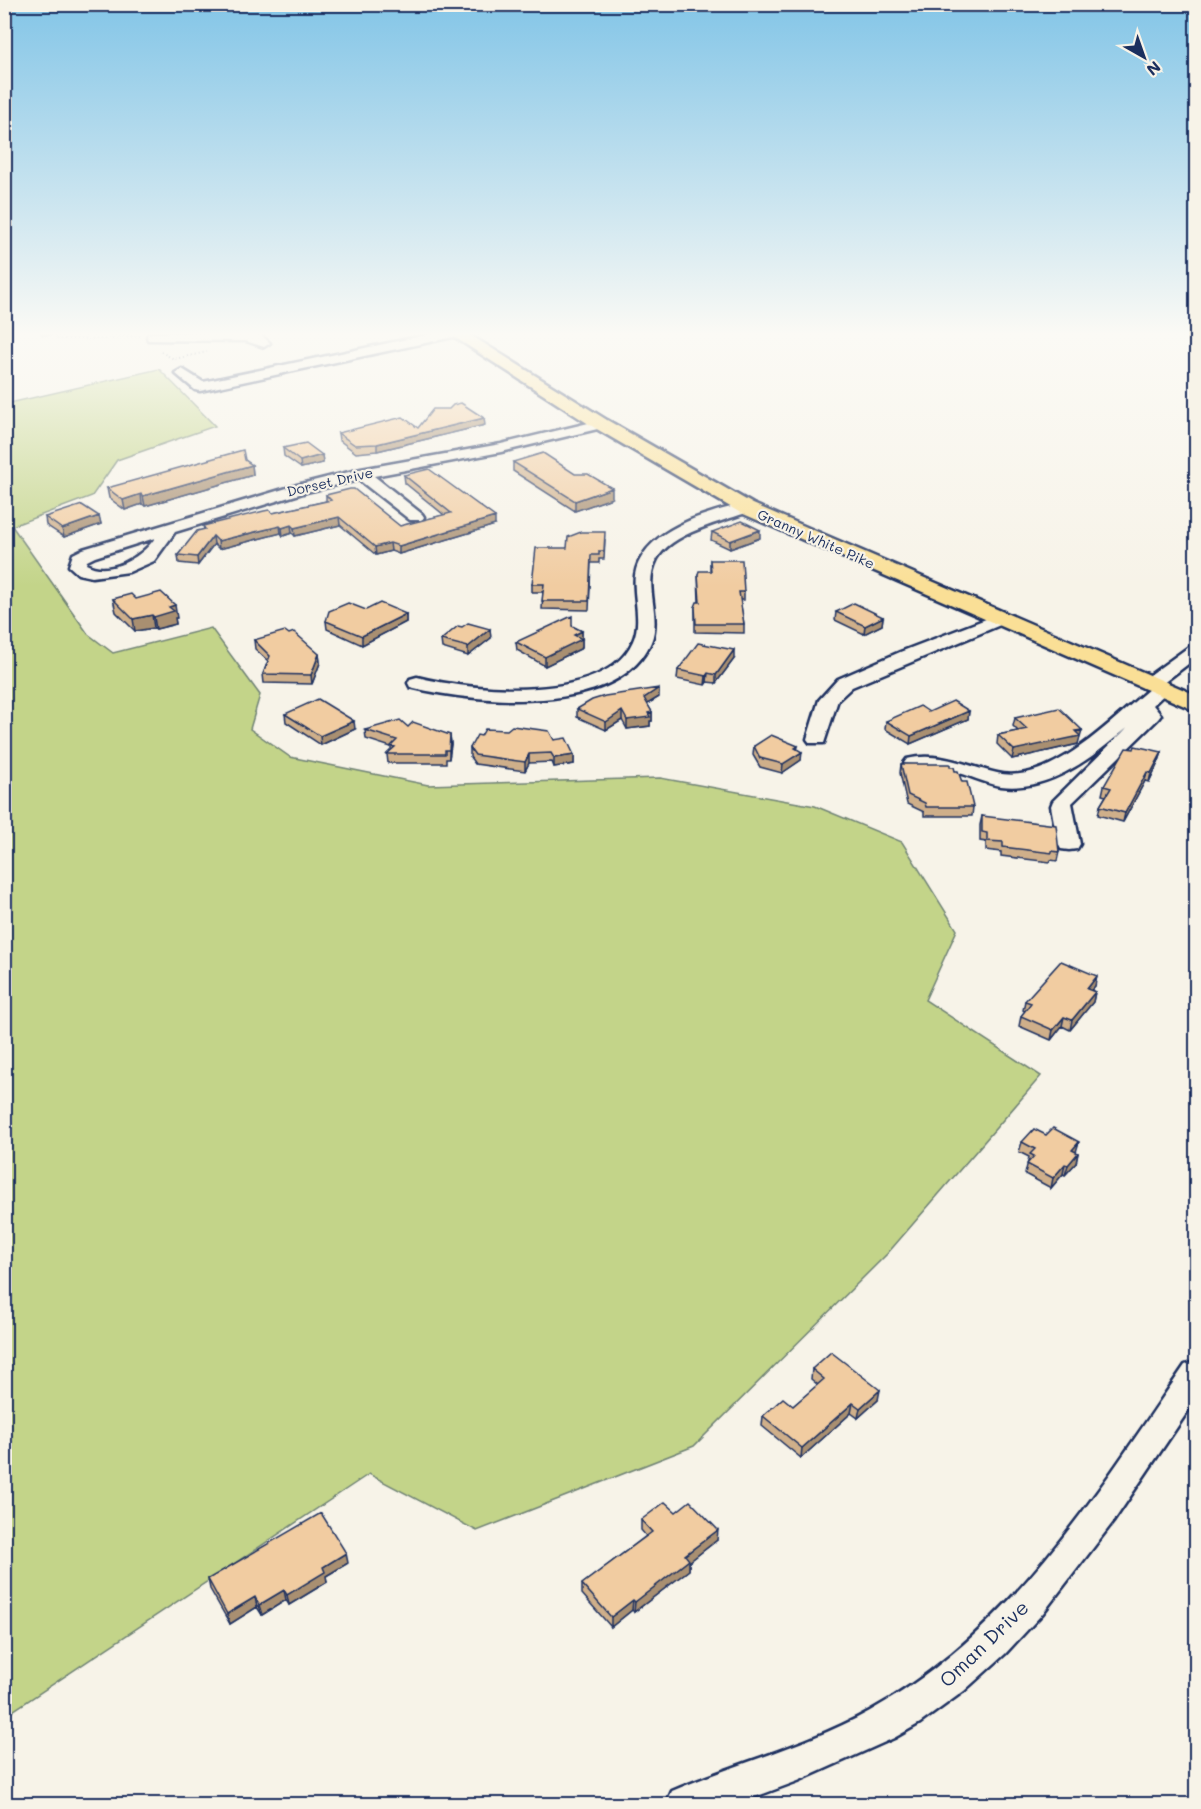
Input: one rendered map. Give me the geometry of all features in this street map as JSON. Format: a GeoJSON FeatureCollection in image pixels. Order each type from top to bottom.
{"type":"FeatureCollection","features":[{"type":"Feature","properties":{"kind":"main road","name":"Granny White Pike"},"geometry":{"type":"LineString","coordinates":[[590,417],[746,508],[999,620],[1197,704]]}},
{"type":"Feature","properties":{"kind":"street","name":"Dorset Drive"},"geometry":{"type":"LineString","coordinates":[[168,530],[153,552],[141,561],[100,573],[85,571],[77,566],[79,558],[89,553],[258,500],[361,474],[477,453],[601,424]]}},
{"type":"Feature","properties":{"kind":"street"},"geometry":{"type":"LineString","coordinates":[[361,474],[416,517]]}},
{"type":"Feature","properties":{"kind":"street"},"geometry":{"type":"LineString","coordinates":[[417,683],[457,693],[519,696],[569,688],[609,673],[636,651],[644,636],[643,575],[651,553],[674,535],[746,508]]}},
{"type":"Feature","properties":{"kind":"street"},"geometry":{"type":"LineString","coordinates":[[817,739],[827,704],[837,689],[845,683],[906,656],[999,620]]}},
{"type":"Feature","properties":{"kind":"street"},"geometry":{"type":"LineString","coordinates":[[914,763],[951,765],[1003,780],[1028,778],[1087,751],[1139,706],[1156,686],[1197,650]]}},
{"type":"Feature","properties":{"kind":"street"},"geometry":{"type":"LineString","coordinates":[[1069,843],[1061,806],[1151,715],[1149,710],[1139,706]]}},
{"type":"Feature","properties":{"kind":"street","name":"Oman Drive"},"geometry":{"type":"LineString","coordinates":[[685,1804],[796,1765],[850,1741],[906,1710],[950,1680],[998,1635],[1057,1568],[1128,1476],[1197,1374]]}},
{"type":"Feature","properties":{"kind":"green space"},"geometry":{"type":"Polygon","coordinates":[[[5,417],[207,417],[215,426],[117,460],[92,496],[12,526],[88,634],[113,653],[211,628],[260,695],[250,729],[290,757],[428,785],[660,778],[815,806],[902,842],[957,930],[925,1000],[1041,1076],[887,1254],[694,1446],[477,1531],[369,1474],[5,1716],[5,417]]]}},
{"type":"Feature","properties":{"kind":"building"},"geometry":{"type":"Polygon","coordinates":[[[401,417],[418,428],[426,417],[484,418],[377,444],[355,445],[338,433],[401,417]]]}},
{"type":"Feature","properties":{"kind":"building"},"geometry":{"type":"Polygon","coordinates":[[[306,443],[322,455],[300,461],[283,448],[306,443]]]}},
{"type":"Feature","properties":{"kind":"building"},"geometry":{"type":"Polygon","coordinates":[[[243,450],[245,460],[252,465],[123,500],[107,488],[243,450]]]}},
{"type":"Feature","properties":{"kind":"building"},"geometry":{"type":"Polygon","coordinates":[[[543,453],[575,474],[588,474],[612,488],[575,501],[513,462],[543,453]]]}},
{"type":"Feature","properties":{"kind":"building"},"geometry":{"type":"Polygon","coordinates":[[[429,469],[495,517],[399,546],[390,543],[375,547],[339,517],[294,528],[291,525],[282,528],[280,526],[218,541],[213,536],[197,557],[178,555],[197,531],[205,529],[203,526],[264,511],[269,510],[273,513],[331,500],[326,495],[350,489],[354,489],[400,526],[451,513],[404,475],[429,469]]]}},
{"type":"Feature","properties":{"kind":"building"},"geometry":{"type":"Polygon","coordinates":[[[82,505],[99,516],[62,529],[45,517],[82,505]]]}},
{"type":"Feature","properties":{"kind":"building"},"geometry":{"type":"Polygon","coordinates":[[[742,521],[760,530],[730,541],[712,532],[742,521]]]}},
{"type":"Feature","properties":{"kind":"building"},"geometry":{"type":"Polygon","coordinates":[[[581,532],[605,532],[604,551],[599,551],[599,555],[591,555],[589,601],[542,601],[544,584],[532,584],[536,548],[567,548],[568,537],[581,532]]]}},
{"type":"Feature","properties":{"kind":"building"},"geometry":{"type":"Polygon","coordinates":[[[710,560],[742,560],[744,592],[739,592],[744,624],[696,624],[695,607],[697,602],[700,602],[698,574],[699,571],[711,571],[710,560]]]}},
{"type":"Feature","properties":{"kind":"building"},"geometry":{"type":"Polygon","coordinates":[[[161,592],[175,605],[169,607],[174,611],[154,617],[152,615],[133,619],[113,599],[131,594],[136,599],[161,592]]]}},
{"type":"Feature","properties":{"kind":"building"},"geometry":{"type":"Polygon","coordinates":[[[348,603],[366,610],[380,603],[406,614],[362,636],[326,621],[329,611],[348,603]]]}},
{"type":"Feature","properties":{"kind":"building"},"geometry":{"type":"Polygon","coordinates":[[[854,603],[883,617],[865,626],[836,612],[854,603]]]}},
{"type":"Feature","properties":{"kind":"building"},"geometry":{"type":"Polygon","coordinates":[[[572,616],[572,626],[582,631],[574,635],[582,639],[545,657],[516,642],[572,616]]]}},
{"type":"Feature","properties":{"kind":"building"},"geometry":{"type":"Polygon","coordinates":[[[468,623],[490,629],[468,647],[441,640],[458,626],[462,627],[468,623]]]}},
{"type":"Feature","properties":{"kind":"building"},"geometry":{"type":"Polygon","coordinates":[[[285,631],[289,634],[294,632],[319,654],[311,675],[263,674],[270,656],[254,640],[285,631]]]}},
{"type":"Feature","properties":{"kind":"building"},"geometry":{"type":"Polygon","coordinates":[[[698,643],[734,650],[716,675],[708,673],[706,676],[678,670],[698,643]]]}},
{"type":"Feature","properties":{"kind":"building"},"geometry":{"type":"Polygon","coordinates":[[[659,688],[644,698],[652,712],[648,713],[650,717],[627,720],[622,711],[606,722],[577,709],[592,700],[605,696],[659,688]]]}},
{"type":"Feature","properties":{"kind":"building"},"geometry":{"type":"Polygon","coordinates":[[[318,699],[354,721],[320,736],[285,714],[318,699]]]}},
{"type":"Feature","properties":{"kind":"building"},"geometry":{"type":"Polygon","coordinates":[[[953,701],[969,711],[911,736],[886,721],[920,706],[929,712],[953,701]]]}},
{"type":"Feature","properties":{"kind":"building"},"geometry":{"type":"Polygon","coordinates":[[[1059,708],[1082,730],[1075,731],[1080,736],[1014,750],[998,735],[1027,729],[1015,718],[1059,708]]]}},
{"type":"Feature","properties":{"kind":"building"},"geometry":{"type":"Polygon","coordinates":[[[400,720],[408,727],[413,722],[450,735],[449,750],[445,750],[445,754],[387,754],[395,747],[391,746],[397,740],[365,730],[400,720]]]}},
{"type":"Feature","properties":{"kind":"building"},"geometry":{"type":"Polygon","coordinates":[[[512,726],[549,731],[554,740],[566,738],[574,755],[554,758],[551,753],[529,754],[525,762],[475,755],[470,748],[477,735],[481,736],[485,729],[507,730],[512,726]]]}},
{"type":"Feature","properties":{"kind":"building"},"geometry":{"type":"Polygon","coordinates":[[[771,735],[798,746],[795,748],[802,752],[783,764],[760,758],[754,746],[771,735]]]}},
{"type":"Feature","properties":{"kind":"building"},"geometry":{"type":"Polygon","coordinates":[[[1135,746],[1162,752],[1151,773],[1147,772],[1125,813],[1100,806],[1111,788],[1104,786],[1126,748],[1134,749],[1135,746]]]}},
{"type":"Feature","properties":{"kind":"building"},"geometry":{"type":"Polygon","coordinates":[[[901,764],[950,764],[950,767],[958,771],[962,782],[967,782],[973,807],[926,807],[925,803],[908,795],[901,764]]]}},
{"type":"Feature","properties":{"kind":"building"},"geometry":{"type":"Polygon","coordinates":[[[982,816],[1056,825],[1059,852],[1003,847],[1003,842],[987,841],[987,833],[982,832],[982,816]]]}},
{"type":"Feature","properties":{"kind":"building"},"geometry":{"type":"Polygon","coordinates":[[[1061,961],[1097,976],[1087,989],[1095,992],[1072,1020],[1064,1017],[1053,1030],[1021,1016],[1031,1003],[1025,1001],[1061,961]]]}},
{"type":"Feature","properties":{"kind":"building"},"geometry":{"type":"Polygon","coordinates":[[[1053,1128],[1079,1142],[1072,1150],[1078,1153],[1053,1178],[1027,1164],[1034,1156],[1030,1154],[1035,1149],[1022,1142],[1034,1129],[1046,1135],[1053,1128]]]}},
{"type":"Feature","properties":{"kind":"building"},"geometry":{"type":"Polygon","coordinates":[[[831,1352],[880,1390],[860,1408],[853,1403],[802,1448],[763,1416],[783,1398],[793,1406],[824,1379],[812,1369],[831,1352]]]}},
{"type":"Feature","properties":{"kind":"building"},"geometry":{"type":"Polygon","coordinates":[[[690,1501],[718,1530],[685,1555],[689,1560],[635,1602],[633,1600],[611,1617],[582,1584],[652,1532],[641,1520],[665,1502],[676,1512],[690,1501]]]}},
{"type":"Feature","properties":{"kind":"building"},"geometry":{"type":"Polygon","coordinates":[[[321,1513],[346,1553],[323,1567],[325,1572],[287,1595],[284,1590],[259,1605],[255,1597],[227,1614],[208,1579],[321,1513]]]}}]}
